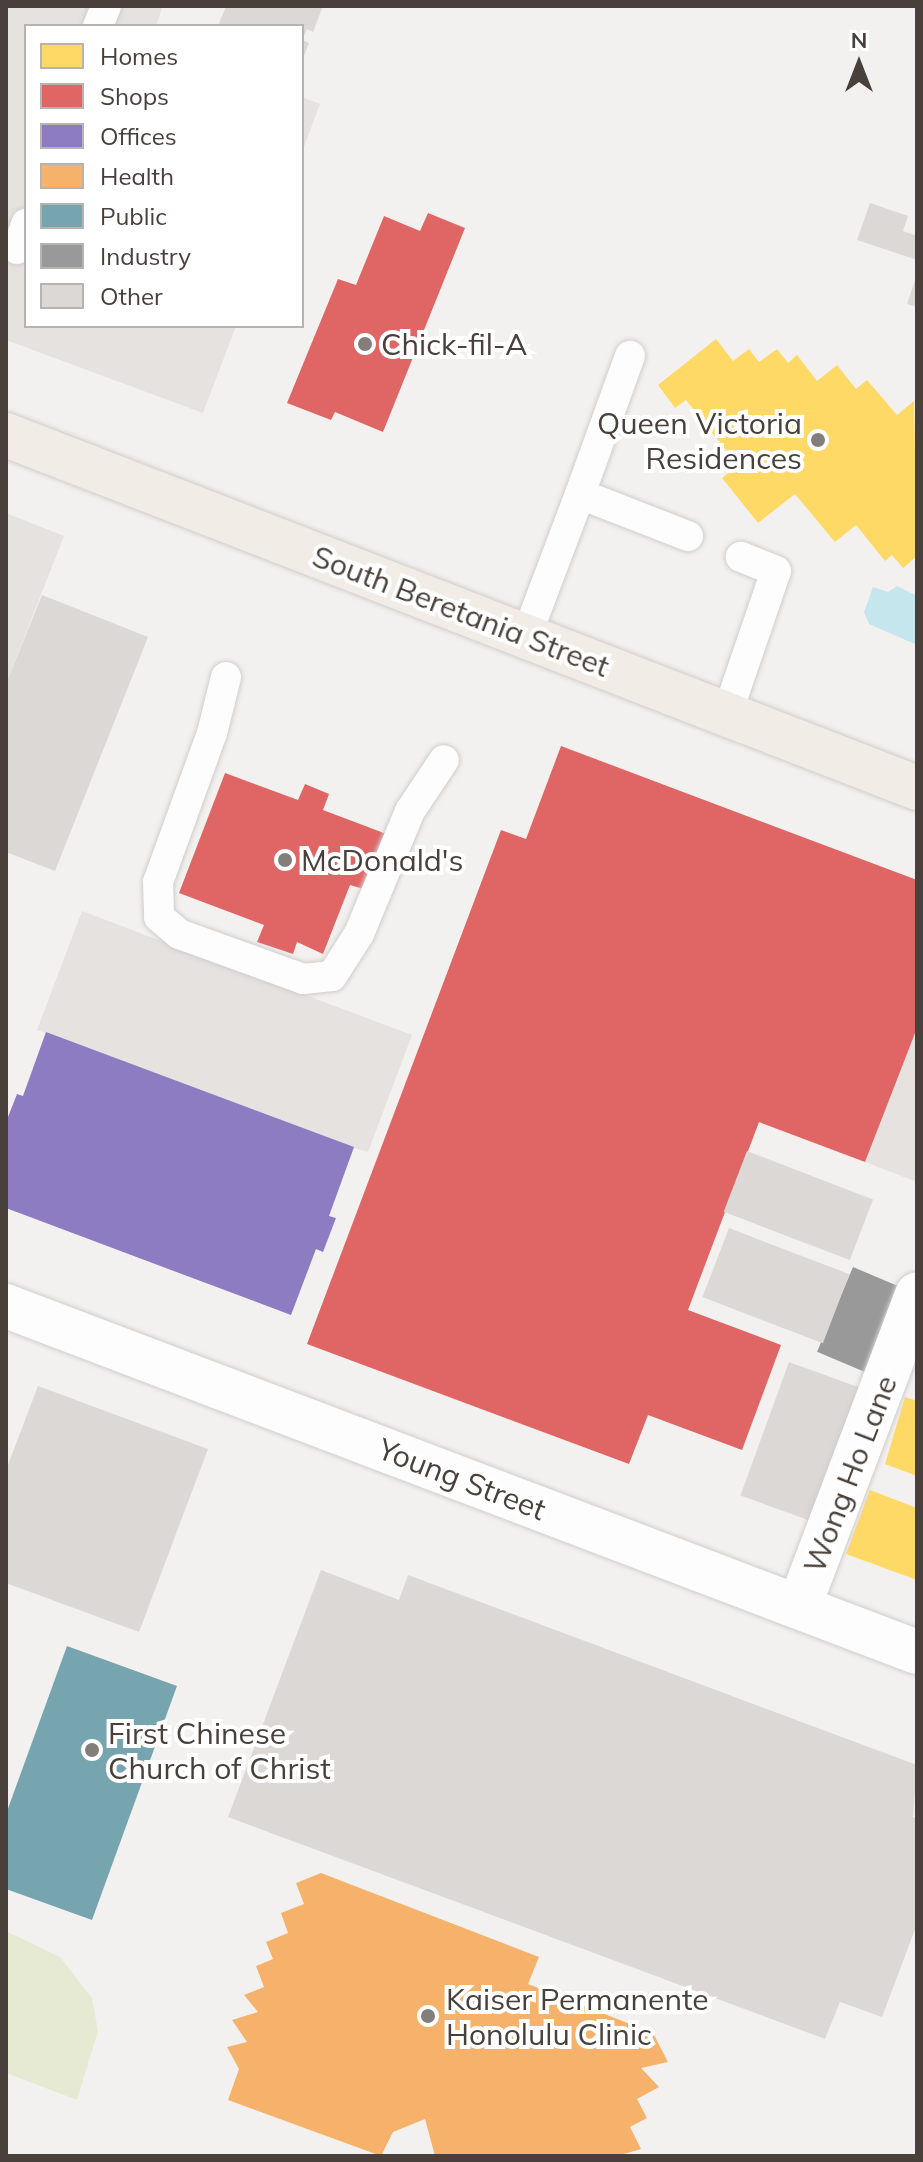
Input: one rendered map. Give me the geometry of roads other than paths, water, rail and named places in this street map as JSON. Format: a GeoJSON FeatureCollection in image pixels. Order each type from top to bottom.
{"type":"FeatureCollection","features":[{"type":"Feature","properties":{"kind":"main road","name":"South Beretania Street"},"geometry":{"type":"LineString","coordinates":[[6,435],[917,788]]}},
{"type":"Feature","properties":{"kind":"street","name":"Wong Ho Lane"},"geometry":{"type":"LineString","coordinates":[[799,1607],[917,1295]]}},
{"type":"Feature","properties":{"kind":"street","name":"Young Street"},"geometry":{"type":"LineString","coordinates":[[6,1306],[917,1652]]}},
{"type":"Feature","properties":{"kind":"lane"},"geometry":{"type":"LineString","coordinates":[[526,637],[630,356]]}},
{"type":"Feature","properties":{"kind":"lane"},"geometry":{"type":"LineString","coordinates":[[580,494],[688,536]]}},
{"type":"Feature","properties":{"kind":"lane"},"geometry":{"type":"LineString","coordinates":[[727,714],[776,571],[741,557]]}},
{"type":"Feature","properties":{"kind":"lane"},"geometry":{"type":"LineString","coordinates":[[226,677],[212,733],[158,882],[159,917],[179,934],[303,979],[332,976],[359,934],[410,811],[444,760]]}},
{"type":"Feature","properties":{"kind":"water"},"geometry":{"type":"Polygon","coordinates":[[[897,586],[917,596],[917,645],[869,624],[864,612],[873,587],[888,592],[897,586]]]}},
{"type":"Feature","properties":{"kind":"place","name":"Chick-fil-A"},"geometry":{"type":"Point","coordinates":[365,344]}},
{"type":"Feature","properties":{"kind":"place","name":"Queen Victoria Residences"},"geometry":{"type":"Point","coordinates":[818,440]}},
{"type":"Feature","properties":{"kind":"place","name":"McDonald's"},"geometry":{"type":"Point","coordinates":[285,860]}},
{"type":"Feature","properties":{"kind":"place","name":"First Chinese Church of Christ"},"geometry":{"type":"Point","coordinates":[92,1750]}},
{"type":"Feature","properties":{"kind":"place","name":"Kaiser Permanente Honolulu Clinic"},"geometry":{"type":"Point","coordinates":[428,2016]}}]}
